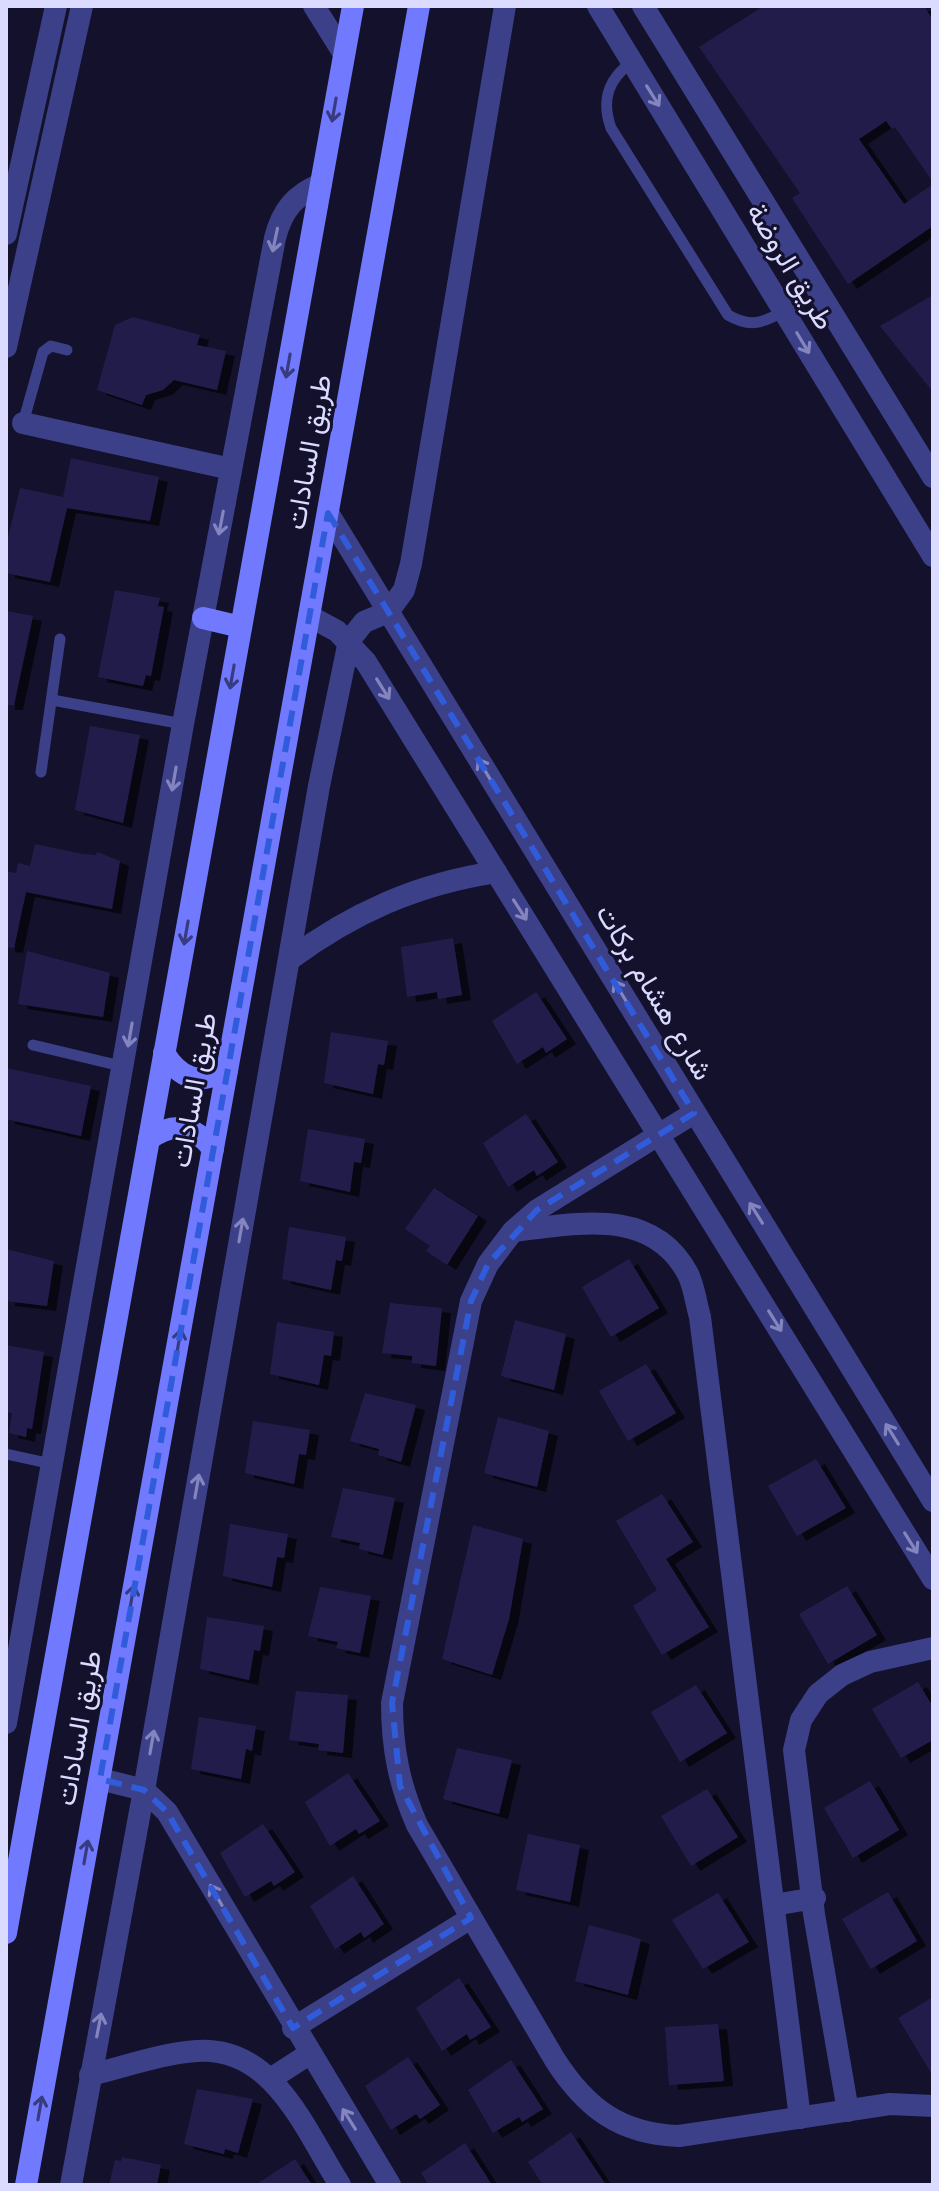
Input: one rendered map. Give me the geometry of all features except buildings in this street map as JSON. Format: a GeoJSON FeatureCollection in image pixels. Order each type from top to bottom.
{"type":"FeatureCollection","features":[{"type":"Feature","properties":{"kind":"main road","name":"طريق السادات"},"geometry":{"type":"LineString","coordinates":[[6,1933],[353,6]]}},
{"type":"Feature","properties":{"kind":"main road","name":"طريق السادات"},"geometry":{"type":"LineString","coordinates":[[26,2185],[419,6]]}},
{"type":"Feature","properties":{"kind":"main road"},"geometry":{"type":"LineString","coordinates":[[203,618],[241,627]]}},
{"type":"Feature","properties":{"kind":"main road"},"geometry":{"type":"LineString","coordinates":[[164,1053],[175,1070],[191,1079],[209,1079],[227,1070]]}},
{"type":"Feature","properties":{"kind":"main road"},"geometry":{"type":"LineString","coordinates":[[149,1139],[164,1128],[183,1126],[201,1134],[213,1149]]}},
{"type":"Feature","properties":{"kind":"street"},"geometry":{"type":"LineString","coordinates":[[7,230],[56,6]]}},
{"type":"Feature","properties":{"kind":"street"},"geometry":{"type":"LineString","coordinates":[[6,347],[82,6]]}},
{"type":"Feature","properties":{"kind":"street"},"geometry":{"type":"LineString","coordinates":[[314,6],[344,54]]}},
{"type":"Feature","properties":{"kind":"street"},"geometry":{"type":"LineString","coordinates":[[71,2185],[144,1790],[289,960],[349,641],[364,622],[388,612],[404,590],[411,564],[505,6]]}},
{"type":"Feature","properties":{"kind":"street","name":"طريق الروضة"},"geometry":{"type":"LineString","coordinates":[[598,6],[933,556]]}},
{"type":"Feature","properties":{"kind":"street","name":"طريق الروضة"},"geometry":{"type":"LineString","coordinates":[[643,6],[933,477]]}},
{"type":"Feature","properties":{"kind":"street"},"geometry":{"type":"LineString","coordinates":[[684,147],[718,127]]}},
{"type":"Feature","properties":{"kind":"street"},"geometry":{"type":"LineString","coordinates":[[6,1723],[125,1067],[183,724],[279,219],[289,203],[304,191],[321,184]]}},
{"type":"Feature","properties":{"kind":"street"},"geometry":{"type":"LineString","coordinates":[[721,208],[754,187]]}},
{"type":"Feature","properties":{"kind":"street"},"geometry":{"type":"LineString","coordinates":[[23,423],[231,469]]}},
{"type":"Feature","properties":{"kind":"street"},"geometry":{"type":"LineString","coordinates":[[905,431],[933,452]]}},
{"type":"Feature","properties":{"kind":"street","name":"شارع هشام بركات"},"geometry":{"type":"LineString","coordinates":[[328,513],[933,1501]]}},
{"type":"Feature","properties":{"kind":"street"},"geometry":{"type":"LineString","coordinates":[[309,616],[349,641],[366,662],[933,1579]]}},
{"type":"Feature","properties":{"kind":"street"},"geometry":{"type":"LineString","coordinates":[[289,960],[335,928],[398,896],[438,883],[496,872]]}},
{"type":"Feature","properties":{"kind":"street"},"geometry":{"type":"LineString","coordinates":[[694,1113],[537,1210],[513,1231],[488,1264],[471,1301],[392,1703],[392,1745],[400,1786],[417,1825],[576,2092],[605,2117],[654,2135],[679,2136],[890,2104],[933,2106]]}},
{"type":"Feature","properties":{"kind":"street"},"geometry":{"type":"LineString","coordinates":[[513,1231],[591,1223],[630,1225],[665,1244],[688,1275],[700,1317],[800,2118]]}},
{"type":"Feature","properties":{"kind":"street"},"geometry":{"type":"LineString","coordinates":[[848,2111],[814,1914],[815,1898],[794,1750],[801,1720],[818,1694],[842,1675],[870,1662],[933,1648]]}},
{"type":"Feature","properties":{"kind":"street"},"geometry":{"type":"LineString","coordinates":[[100,1779],[144,1790],[176,1825],[293,2028],[390,2185]]}},
{"type":"Feature","properties":{"kind":"street"},"geometry":{"type":"LineString","coordinates":[[774,1905],[815,1898]]}},
{"type":"Feature","properties":{"kind":"street"},"geometry":{"type":"LineString","coordinates":[[293,2028],[471,1918]]}},
{"type":"Feature","properties":{"kind":"street"},"geometry":{"type":"LineString","coordinates":[[90,2075],[210,2051],[223,2051],[250,2060],[272,2078],[340,2185]]}},
{"type":"Feature","properties":{"kind":"street"},"geometry":{"type":"LineString","coordinates":[[272,2078],[309,2054]]}},
{"type":"Feature","properties":{"kind":"lane"},"geometry":{"type":"LineString","coordinates":[[632,62],[610,83],[605,98],[611,128],[728,315],[751,324],[763,323],[784,311]]}},
{"type":"Feature","properties":{"kind":"lane"},"geometry":{"type":"LineString","coordinates":[[23,423],[43,352],[51,346],[67,350]]}},
{"type":"Feature","properties":{"kind":"lane"},"geometry":{"type":"LineString","coordinates":[[41,772],[60,639]]}},
{"type":"Feature","properties":{"kind":"lane"},"geometry":{"type":"LineString","coordinates":[[52,700],[183,724]]}},
{"type":"Feature","properties":{"kind":"lane"},"geometry":{"type":"LineString","coordinates":[[33,1045],[125,1067]]}},
{"type":"Feature","properties":{"kind":"lane"},"geometry":{"type":"LineString","coordinates":[[6,1454],[53,1464]]}},
{"type":"Feature","properties":{"kind":"highlighted area"},"geometry":{"type":"Polygon","coordinates":[[[328,513],[694,1113],[537,1210],[488,1264],[471,1301],[392,1703],[400,1786],[471,1918],[293,2028],[167,1812],[144,1790],[100,1779],[328,513]]]}}]}
